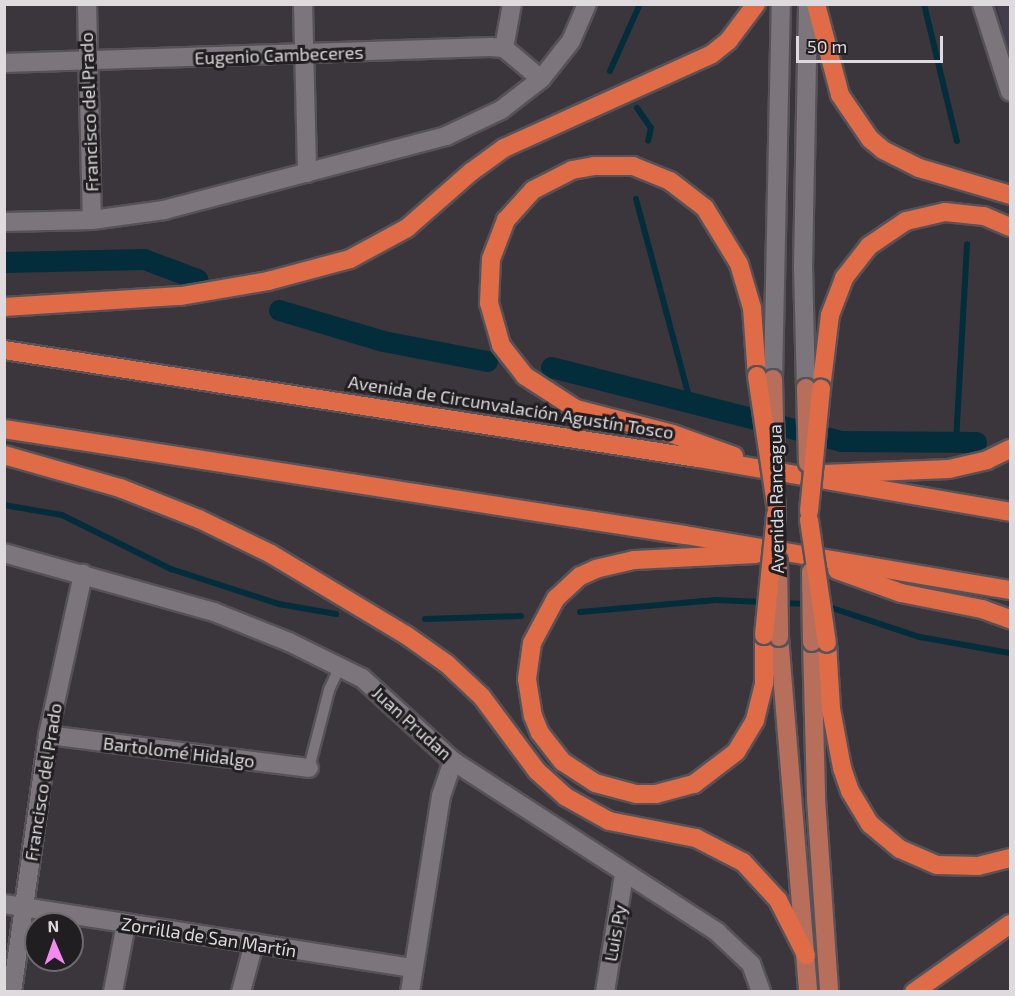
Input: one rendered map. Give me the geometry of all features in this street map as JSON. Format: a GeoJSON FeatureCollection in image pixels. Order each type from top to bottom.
{"type":"FeatureCollection","features":[{"type":"Feature","properties":{"kind":"highway"},"geometry":{"type":"LineString","coordinates":[[4,307],[181,296],[268,281],[350,259],[407,228],[471,172],[504,148],[712,54],[729,40],[756,4]]}},
{"type":"Feature","properties":{"kind":"highway"},"geometry":{"type":"LineString","coordinates":[[816,4],[840,95],[870,139],[883,150],[919,168],[1011,195]]}},
{"type":"Feature","properties":{"kind":"highway"},"geometry":{"type":"LineString","coordinates":[[1011,449],[987,460],[949,469],[790,474],[674,434],[576,409],[525,376],[501,345],[489,303],[491,258],[506,220],[533,190],[572,170],[594,166],[633,166],[670,181],[705,208],[739,264],[752,308],[765,377],[776,510],[772,636],[755,720],[736,752],[694,784],[656,794],[636,794],[595,783],[563,762],[540,733],[533,716],[527,680],[532,643],[546,612],[580,576],[634,560],[790,553],[901,593],[973,606],[1011,619]]}},
{"type":"Feature","properties":{"kind":"highway"},"geometry":{"type":"LineString","coordinates":[[1011,227],[984,216],[945,212],[906,221],[869,246],[844,278],[830,315],[813,389],[809,516],[820,642],[842,768],[850,791],[870,824],[900,849],[937,865],[978,866],[1011,858]]}},
{"type":"Feature","properties":{"kind":"highway","name":"Avenida de Circunvalación Agustín Tosco"},"geometry":{"type":"LineString","coordinates":[[4,350],[790,474],[1011,512]]}},
{"type":"Feature","properties":{"kind":"highway"},"geometry":{"type":"LineString","coordinates":[[4,429],[1011,590]]}},
{"type":"Feature","properties":{"kind":"highway"},"geometry":{"type":"LineString","coordinates":[[4,455],[120,488],[199,519],[271,554],[406,635],[447,664],[482,697],[537,771],[566,797],[609,821],[696,838],[743,862],[778,900],[806,955]]}},
{"type":"Feature","properties":{"kind":"highway"},"geometry":{"type":"LineString","coordinates":[[914,992],[955,959],[1011,924]]}},
{"type":"Feature","properties":{"kind":"main road"},"geometry":{"type":"LineString","coordinates":[[772,636],[787,763],[808,992]]}},
{"type":"Feature","properties":{"kind":"main road"},"geometry":{"type":"LineString","coordinates":[[820,642],[816,799],[829,992]]}},
{"type":"Feature","properties":{"kind":"street","name":"Francisco del Prado"},"geometry":{"type":"LineString","coordinates":[[87,4],[92,220]]}},
{"type":"Feature","properties":{"kind":"street"},"geometry":{"type":"LineString","coordinates":[[303,4],[307,173]]}},
{"type":"Feature","properties":{"kind":"street"},"geometry":{"type":"LineString","coordinates":[[512,4],[504,48],[541,79]]}},
{"type":"Feature","properties":{"kind":"street"},"geometry":{"type":"LineString","coordinates":[[4,222],[92,220],[164,210],[446,136],[501,110],[541,79],[571,40],[587,4]]}},
{"type":"Feature","properties":{"kind":"street"},"geometry":{"type":"LineString","coordinates":[[765,377],[781,4]]}},
{"type":"Feature","properties":{"kind":"street"},"geometry":{"type":"LineString","coordinates":[[808,4],[803,267],[813,389]]}},
{"type":"Feature","properties":{"kind":"street"},"geometry":{"type":"LineString","coordinates":[[982,4],[1011,92]]}},
{"type":"Feature","properties":{"kind":"street","name":"Eugenio Cambeceres"},"geometry":{"type":"LineString","coordinates":[[4,63],[504,48]]}},
{"type":"Feature","properties":{"kind":"street","name":"Juan Prudan"},"geometry":{"type":"LineString","coordinates":[[4,553],[214,612],[340,666],[376,688],[453,761],[735,947],[751,964],[761,992]]}},
{"type":"Feature","properties":{"kind":"street","name":"Francisco del Prado"},"geometry":{"type":"LineString","coordinates":[[12,992],[48,735],[83,574]]}},
{"type":"Feature","properties":{"kind":"street","name":"Bartolomé Hidalgo"},"geometry":{"type":"LineString","coordinates":[[48,735],[309,768]]}},
{"type":"Feature","properties":{"kind":"street"},"geometry":{"type":"LineString","coordinates":[[410,992],[441,796],[453,761]]}},
{"type":"Feature","properties":{"kind":"street","name":"Luis Py"},"geometry":{"type":"LineString","coordinates":[[605,992],[624,875]]}},
{"type":"Feature","properties":{"kind":"street","name":"Zorrilla de San Martín"},"geometry":{"type":"LineString","coordinates":[[4,904],[413,968]]}},
{"type":"Feature","properties":{"kind":"street"},"geometry":{"type":"LineString","coordinates":[[113,992],[126,924]]}},
{"type":"Feature","properties":{"kind":"street"},"geometry":{"type":"LineString","coordinates":[[241,992],[254,943]]}},
{"type":"Feature","properties":{"kind":"lane"},"geometry":{"type":"LineString","coordinates":[[309,768],[329,690],[340,666]]}},
{"type":"Feature","properties":{"kind":"shaded area"},"geometry":{"type":"Polygon","coordinates":[[[997,5],[1010,5],[1010,57],[1008,51],[997,5]]]}},
{"type":"Feature","properties":{"kind":"waterway"},"geometry":{"type":"LineString","coordinates":[[610,71],[640,4]]}},
{"type":"Feature","properties":{"kind":"waterway"},"geometry":{"type":"LineString","coordinates":[[924,4],[957,141]]}},
{"type":"Feature","properties":{"kind":"waterway"},"geometry":{"type":"LineString","coordinates":[[637,108],[651,128],[648,141]]}},
{"type":"Feature","properties":{"kind":"waterway"},"geometry":{"type":"LineString","coordinates":[[636,199],[690,401]]}},
{"type":"Feature","properties":{"kind":"waterway"},"geometry":{"type":"LineString","coordinates":[[956,442],[967,244]]}},
{"type":"Feature","properties":{"kind":"waterway"},"geometry":{"type":"LineString","coordinates":[[4,262],[144,259],[197,279]]}},
{"type":"Feature","properties":{"kind":"waterway"},"geometry":{"type":"LineString","coordinates":[[279,310],[383,341],[487,361]]}},
{"type":"Feature","properties":{"kind":"waterway"},"geometry":{"type":"LineString","coordinates":[[551,367],[842,441],[976,442]]}},
{"type":"Feature","properties":{"kind":"waterway"},"geometry":{"type":"LineString","coordinates":[[4,505],[62,515],[171,569],[279,604],[336,614]]}},
{"type":"Feature","properties":{"kind":"waterway"},"geometry":{"type":"LineString","coordinates":[[580,612],[715,600],[765,602]]}},
{"type":"Feature","properties":{"kind":"waterway"},"geometry":{"type":"LineString","coordinates":[[781,603],[810,604]]}},
{"type":"Feature","properties":{"kind":"waterway"},"geometry":{"type":"LineString","coordinates":[[823,605],[920,637],[1010,653]]}},
{"type":"Feature","properties":{"kind":"waterway"},"geometry":{"type":"LineString","coordinates":[[425,619],[521,616]]}}]}
